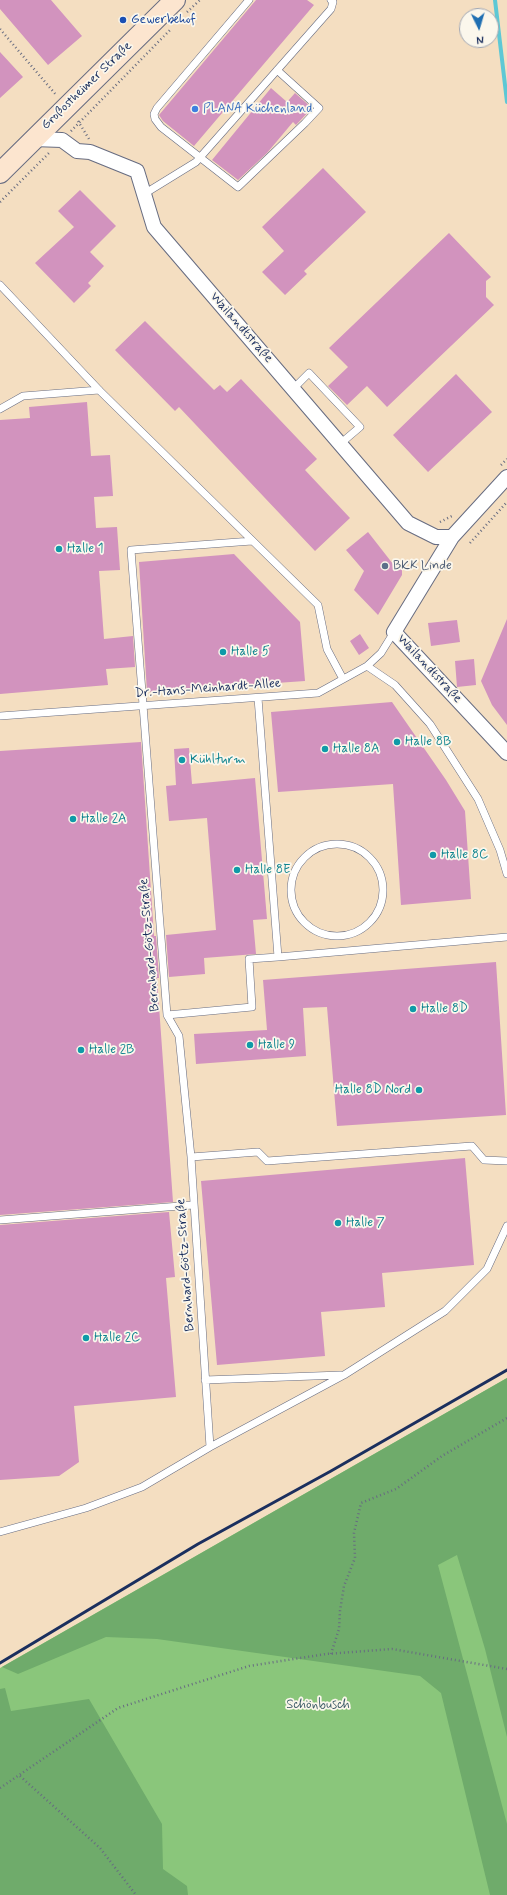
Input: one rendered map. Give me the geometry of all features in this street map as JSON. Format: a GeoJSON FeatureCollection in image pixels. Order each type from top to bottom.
{"type":"FeatureCollection","features":[{"type":"Feature","properties":{"kind":"main road","name":"Großostheimer Straße"},"geometry":{"type":"LineString","coordinates":[[0,173],[33,140],[179,8]]}},
{"type":"Feature","properties":{"kind":"street"},"geometry":{"type":"LineString","coordinates":[[33,140],[62,140]]}},
{"type":"Feature","properties":{"kind":"street","name":"Wailandtstraße"},"geometry":{"type":"LineString","coordinates":[[62,140],[83,152],[138,171],[154,227],[340,444],[408,523],[436,537],[452,537]]}},
{"type":"Feature","properties":{"kind":"street","name":"Wailandtstraße"},"geometry":{"type":"LineString","coordinates":[[502,473],[452,537],[394,632],[507,753]]}},
{"type":"Feature","properties":{"kind":"lane"},"geometry":{"type":"LineString","coordinates":[[249,0],[157,108],[154,114],[155,119],[161,127],[238,187],[305,124],[319,108],[277,70]]}},
{"type":"Feature","properties":{"kind":"lane"},"geometry":{"type":"LineString","coordinates":[[144,194],[200,158],[331,9],[333,2],[331,0]]}},
{"type":"Feature","properties":{"kind":"lane"},"geometry":{"type":"LineString","coordinates":[[0,285],[99,390],[318,605],[327,649],[343,679]]}},
{"type":"Feature","properties":{"kind":"lane"},"geometry":{"type":"LineString","coordinates":[[293,389],[309,372],[360,427],[340,444]]}},
{"type":"Feature","properties":{"kind":"lane"},"geometry":{"type":"LineString","coordinates":[[0,409],[23,396],[99,390]]}},
{"type":"Feature","properties":{"kind":"lane","name":"Bernhard-Götz-Straße"},"geometry":{"type":"LineString","coordinates":[[210,1447],[191,1157],[179,1036],[167,1015],[131,550],[252,541]]}},
{"type":"Feature","properties":{"kind":"lane","name":"Dr.-Hans-Meinhardt-Allee"},"geometry":{"type":"LineString","coordinates":[[0,716],[318,693],[367,666],[381,653],[394,632]]}},
{"type":"Feature","properties":{"kind":"lane"},"geometry":{"type":"LineString","coordinates":[[367,666],[396,685],[430,724],[478,799],[500,850],[507,874]]}},
{"type":"Feature","properties":{"kind":"lane"},"geometry":{"type":"LineString","coordinates":[[258,698],[278,957]]}},
{"type":"Feature","properties":{"kind":"lane"},"geometry":{"type":"LineString","coordinates":[[339,843],[367,853],[383,878],[380,908],[364,928],[342,937],[318,933],[298,916],[290,892],[295,868],[312,850],[339,843]]}},
{"type":"Feature","properties":{"kind":"lane"},"geometry":{"type":"LineString","coordinates":[[167,1015],[252,1007],[252,985],[249,959],[507,937]]}},
{"type":"Feature","properties":{"kind":"lane"},"geometry":{"type":"LineString","coordinates":[[191,1157],[258,1152],[267,1161],[472,1146],[484,1160],[507,1162]]}},
{"type":"Feature","properties":{"kind":"lane"},"geometry":{"type":"LineString","coordinates":[[0,1220],[194,1205]]}},
{"type":"Feature","properties":{"kind":"lane"},"geometry":{"type":"LineString","coordinates":[[0,1532],[86,1508],[142,1486],[210,1447],[344,1375],[445,1311],[487,1269],[507,1226]]}},
{"type":"Feature","properties":{"kind":"lane"},"geometry":{"type":"LineString","coordinates":[[205,1380],[344,1375]]}},
{"type":"Feature","properties":{"kind":"path"},"geometry":{"type":"LineString","coordinates":[[179,8],[200,0]]}},
{"type":"Feature","properties":{"kind":"path"},"geometry":{"type":"LineString","coordinates":[[0,202],[172,28]]}},
{"type":"Feature","properties":{"kind":"path"},"geometry":{"type":"LineString","coordinates":[[0,29],[58,98]]}},
{"type":"Feature","properties":{"kind":"path"},"geometry":{"type":"LineString","coordinates":[[76,118],[80,122],[89,139],[83,152]]}},
{"type":"Feature","properties":{"kind":"path"},"geometry":{"type":"LineString","coordinates":[[502,473],[507,459]]}},
{"type":"Feature","properties":{"kind":"path"},"geometry":{"type":"LineString","coordinates":[[470,543],[507,502]]}},
{"type":"Feature","properties":{"kind":"path"},"geometry":{"type":"LineString","coordinates":[[434,523],[442,522],[456,513]]}},
{"type":"Feature","properties":{"kind":"path"},"geometry":{"type":"LineString","coordinates":[[331,1654],[339,1629],[344,1586],[355,1558],[354,1534],[361,1503],[396,1489],[442,1456],[507,1418]]}},
{"type":"Feature","properties":{"kind":"path"},"geometry":{"type":"LineString","coordinates":[[0,1788],[20,1776],[118,1708],[249,1666],[331,1654],[392,1649],[507,1669]]}},
{"type":"Feature","properties":{"kind":"path"},"geometry":{"type":"LineString","coordinates":[[20,1776],[100,1848],[136,1895]]}},
{"type":"Feature","properties":{"kind":"green space","name":"Schönbusch"},"geometry":{"type":"Polygon","coordinates":[[[507,1378],[507,1895],[0,1895],[0,1668],[507,1378]]]}},
{"type":"Feature","properties":{"kind":"green space"},"geometry":{"type":"Polygon","coordinates":[[[507,1378],[507,1737],[485,1649],[457,1555],[438,1565],[507,1824],[507,1895],[490,1895],[441,1693],[420,1676],[157,1639],[106,1637],[18,1674],[2,1667],[507,1378]]]}},
{"type":"Feature","properties":{"kind":"green space"},"geometry":{"type":"Polygon","coordinates":[[[5,1688],[11,1711],[89,1699],[162,1824],[163,1869],[187,1886],[188,1895],[0,1895],[0,1689],[5,1688]]]}},
{"type":"Feature","properties":{"kind":"building"},"geometry":{"type":"Polygon","coordinates":[[[0,0],[51,0],[82,36],[48,65],[0,9],[0,0]]]}},
{"type":"Feature","properties":{"kind":"building"},"geometry":{"type":"Polygon","coordinates":[[[256,0],[307,0],[314,5],[194,146],[163,121],[159,115],[256,0]]]}},
{"type":"Feature","properties":{"kind":"building"},"geometry":{"type":"Polygon","coordinates":[[[0,52],[23,77],[0,98],[0,52]]]}},
{"type":"Feature","properties":{"kind":"building"},"geometry":{"type":"Polygon","coordinates":[[[271,88],[287,102],[295,93],[312,108],[296,125],[293,122],[267,153],[238,180],[212,160],[271,88]]]}},
{"type":"Feature","properties":{"kind":"building"},"geometry":{"type":"Polygon","coordinates":[[[323,168],[366,212],[304,271],[307,274],[285,295],[262,272],[284,251],[262,227],[323,168]]]}},
{"type":"Feature","properties":{"kind":"building"},"geometry":{"type":"Polygon","coordinates":[[[80,190],[116,226],[90,252],[104,266],[88,283],[91,286],[74,303],[35,263],[74,227],[58,211],[80,190]]]}},
{"type":"Feature","properties":{"kind":"building"},"geometry":{"type":"Polygon","coordinates":[[[449,233],[491,277],[486,281],[486,297],[494,305],[387,407],[367,386],[347,405],[328,386],[348,367],[329,348],[449,233]]]}},
{"type":"Feature","properties":{"kind":"building"},"geometry":{"type":"Polygon","coordinates":[[[145,321],[214,390],[220,385],[227,392],[241,379],[317,459],[305,470],[350,518],[315,551],[179,407],[175,411],[115,350],[145,321]]]}},
{"type":"Feature","properties":{"kind":"building"},"geometry":{"type":"Polygon","coordinates":[[[456,374],[492,412],[428,472],[393,435],[456,374]]]}},
{"type":"Feature","properties":{"kind":"building","name":"Halle 1"},"geometry":{"type":"Polygon","coordinates":[[[87,402],[91,456],[110,455],[113,496],[94,497],[96,528],[117,527],[120,570],[99,571],[104,639],[133,636],[135,667],[106,669],[108,685],[0,694],[0,420],[30,418],[29,407],[87,402]]]}},
{"type":"Feature","properties":{"kind":"building"},"geometry":{"type":"Polygon","coordinates":[[[368,532],[393,564],[398,563],[402,567],[402,575],[378,615],[354,590],[364,571],[346,550],[368,532]]]}},
{"type":"Feature","properties":{"kind":"building","name":"Halle 5"},"geometry":{"type":"Polygon","coordinates":[[[234,554],[300,622],[305,681],[147,692],[139,562],[234,554]]]}},
{"type":"Feature","properties":{"kind":"building"},"geometry":{"type":"Polygon","coordinates":[[[507,619],[507,725],[492,705],[481,681],[507,619]]]}},
{"type":"Feature","properties":{"kind":"building"},"geometry":{"type":"Polygon","coordinates":[[[457,620],[460,642],[431,646],[428,623],[457,620]]]}},
{"type":"Feature","properties":{"kind":"building"},"geometry":{"type":"Polygon","coordinates":[[[360,634],[369,648],[359,655],[350,641],[360,634]]]}},
{"type":"Feature","properties":{"kind":"building"},"geometry":{"type":"Polygon","coordinates":[[[474,659],[476,685],[457,687],[455,661],[474,659]]]}},
{"type":"Feature","properties":{"kind":"building"},"geometry":{"type":"Polygon","coordinates":[[[392,702],[446,780],[465,811],[471,899],[401,905],[393,784],[278,792],[271,712],[392,702]]]}},
{"type":"Feature","properties":{"kind":"building","name":"Halle 2B"},"geometry":{"type":"Polygon","coordinates":[[[141,742],[154,936],[156,936],[159,978],[157,978],[173,1202],[0,1215],[0,751],[141,742]]]}},
{"type":"Feature","properties":{"kind":"building","name":"Halle 8E"},"geometry":{"type":"Polygon","coordinates":[[[189,748],[192,784],[255,778],[267,919],[253,920],[256,954],[204,958],[205,974],[169,977],[166,935],[216,930],[207,818],[169,821],[166,786],[176,785],[174,749],[189,748]]]}},
{"type":"Feature","properties":{"kind":"building"},"geometry":{"type":"Polygon","coordinates":[[[496,962],[506,1115],[337,1126],[327,1007],[303,1008],[306,1056],[196,1064],[194,1034],[267,1030],[263,980],[496,962]]]}},
{"type":"Feature","properties":{"kind":"building","name":"Halle 7"},"geometry":{"type":"Polygon","coordinates":[[[465,1158],[474,1265],[382,1273],[385,1307],[321,1312],[325,1356],[217,1365],[201,1181],[465,1158]]]}},
{"type":"Feature","properties":{"kind":"building","name":"Halle 2C"},"geometry":{"type":"Polygon","coordinates":[[[169,1212],[175,1277],[166,1278],[176,1397],[74,1406],[79,1462],[59,1476],[0,1480],[0,1225],[169,1212]]]}},
{"type":"Feature","properties":{"kind":"waterway"},"geometry":{"type":"LineString","coordinates":[[495,0],[507,102]]}},
{"type":"Feature","properties":{"kind":"railway"},"geometry":{"type":"LineString","coordinates":[[0,1663],[198,1544],[331,1471],[507,1370]]}},
{"type":"Feature","properties":{"kind":"place","name":"Gewerbehof"},"geometry":{"type":"Point","coordinates":[123,20]}},
{"type":"Feature","properties":{"kind":"place","name":"PLANA Küchenland"},"geometry":{"type":"Point","coordinates":[195,109]}},
{"type":"Feature","properties":{"kind":"place","name":"Halle 1"},"geometry":{"type":"Point","coordinates":[59,549]}},
{"type":"Feature","properties":{"kind":"place","name":"BKK Linde"},"geometry":{"type":"Point","coordinates":[385,566]}},
{"type":"Feature","properties":{"kind":"place","name":"Halle 5"},"geometry":{"type":"Point","coordinates":[223,652]}},
{"type":"Feature","properties":{"kind":"place","name":"Halle 8B"},"geometry":{"type":"Point","coordinates":[397,742]}},
{"type":"Feature","properties":{"kind":"place","name":"Halle 8A"},"geometry":{"type":"Point","coordinates":[325,749]}},
{"type":"Feature","properties":{"kind":"place","name":"Kühlturm"},"geometry":{"type":"Point","coordinates":[182,760]}},
{"type":"Feature","properties":{"kind":"place","name":"Halle 2A"},"geometry":{"type":"Point","coordinates":[73,819]}},
{"type":"Feature","properties":{"kind":"place","name":"Halle 8C"},"geometry":{"type":"Point","coordinates":[433,855]}},
{"type":"Feature","properties":{"kind":"place","name":"Halle 8E"},"geometry":{"type":"Point","coordinates":[237,870]}},
{"type":"Feature","properties":{"kind":"place","name":"Halle 8D"},"geometry":{"type":"Point","coordinates":[413,1009]}},
{"type":"Feature","properties":{"kind":"place","name":"Halle 9"},"geometry":{"type":"Point","coordinates":[250,1045]}},
{"type":"Feature","properties":{"kind":"place","name":"Halle 2B"},"geometry":{"type":"Point","coordinates":[81,1050]}},
{"type":"Feature","properties":{"kind":"place","name":"Halle 8D Nord"},"geometry":{"type":"Point","coordinates":[419,1090]}},
{"type":"Feature","properties":{"kind":"place","name":"Halle 7"},"geometry":{"type":"Point","coordinates":[338,1223]}},
{"type":"Feature","properties":{"kind":"place","name":"Halle 2C"},"geometry":{"type":"Point","coordinates":[86,1338]}}]}
